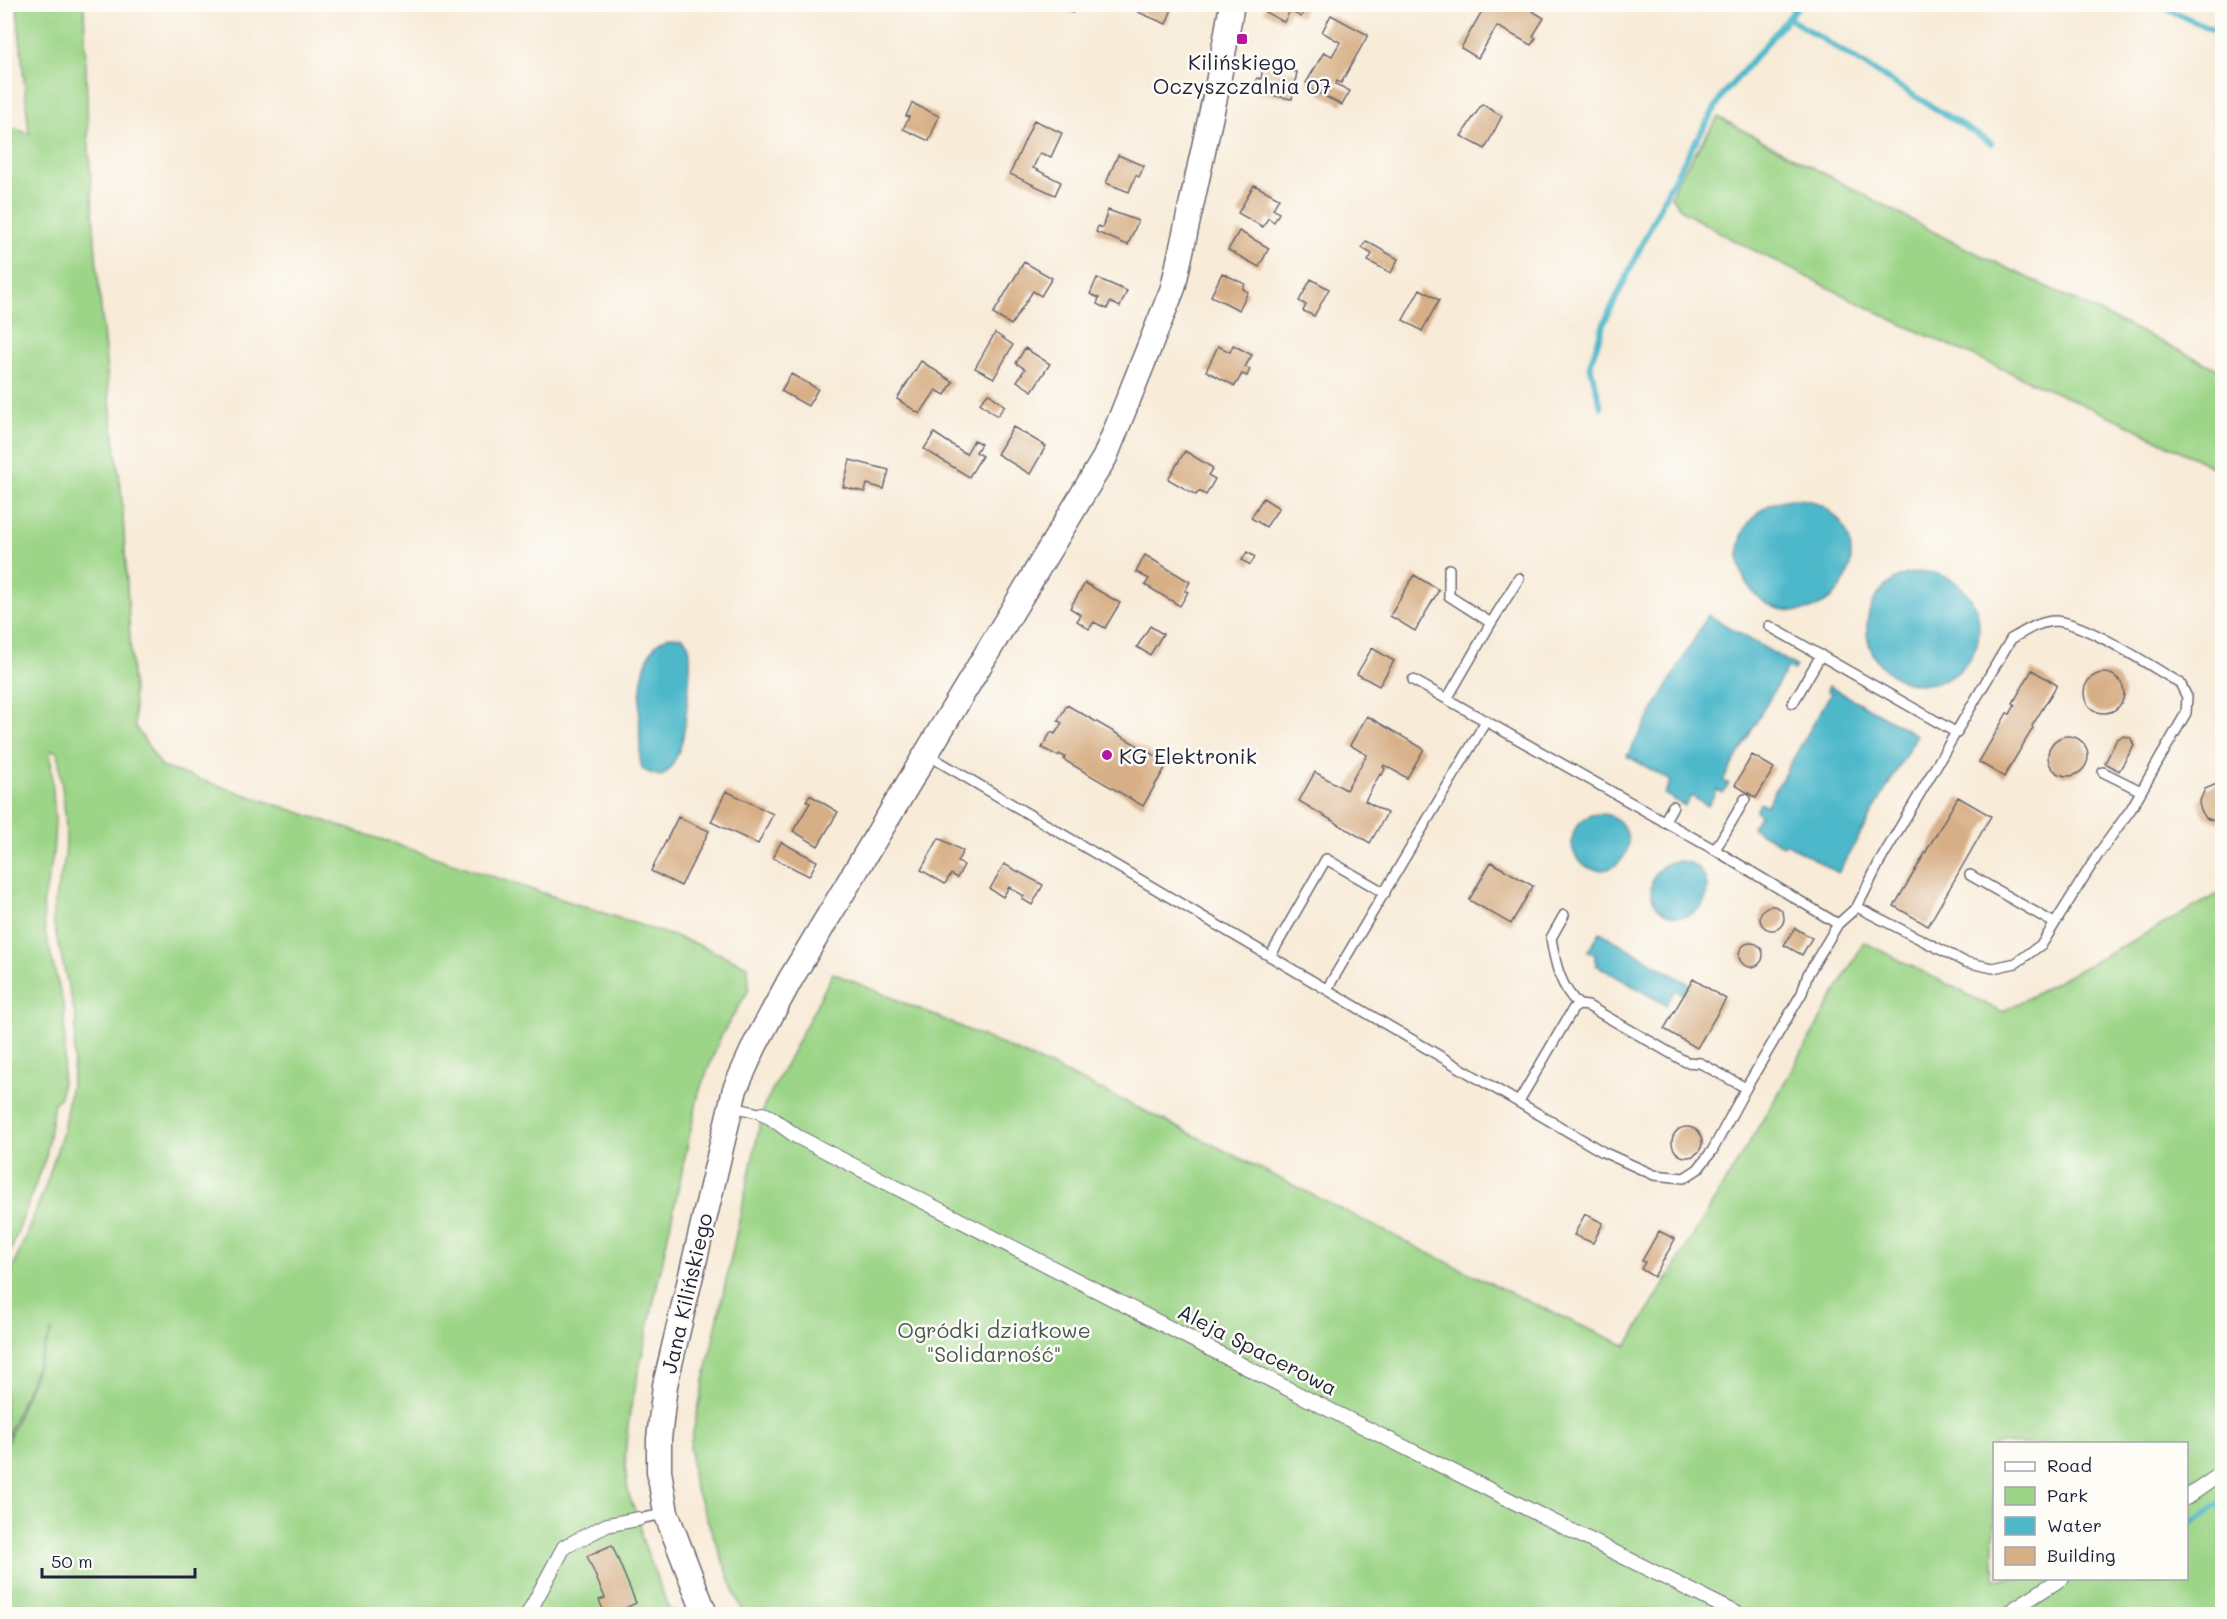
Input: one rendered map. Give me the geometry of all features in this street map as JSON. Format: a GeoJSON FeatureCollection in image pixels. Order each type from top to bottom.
{"type":"FeatureCollection","features":[{"type":"Feature","properties":{"kind":"street","name":"Jana Kilińskiego"},"geometry":{"type":"LineString","coordinates":[[705,1614],[666,1513],[659,1471],[659,1450],[665,1385],[735,1089],[755,1045],[790,980],[1105,457],[1173,288],[1217,88],[1232,4]]}},
{"type":"Feature","properties":{"kind":"street","name":"Aleja Spacerowa"},"geometry":{"type":"LineString","coordinates":[[763,1114],[770,1116],[796,1136],[1300,1395],[1738,1614]]}},
{"type":"Feature","properties":{"kind":"street"},"geometry":{"type":"LineString","coordinates":[[2188,1497],[2223,1473]]}},
{"type":"Feature","properties":{"kind":"street"},"geometry":{"type":"LineString","coordinates":[[528,1614],[564,1547],[606,1525],[638,1520]]}},
{"type":"Feature","properties":{"kind":"street"},"geometry":{"type":"LineString","coordinates":[[2006,1614],[2059,1580]]}},
{"type":"Feature","properties":{"kind":"lane"},"geometry":{"type":"LineString","coordinates":[[1449,569],[1449,596],[1491,623]]}},
{"type":"Feature","properties":{"kind":"lane"},"geometry":{"type":"LineString","coordinates":[[1447,699],[1519,578]]}},
{"type":"Feature","properties":{"kind":"lane"},"geometry":{"type":"LineString","coordinates":[[926,753],[1614,1156],[1654,1175],[1684,1178],[1698,1169],[1712,1151],[1802,993],[1808,974],[1838,924],[1857,907],[1879,863],[2012,639],[2031,627],[2054,621],[2069,623],[2087,630],[2180,683],[2187,697],[2186,713],[2141,792],[2042,944],[2016,963],[1993,969],[1965,962],[1857,907]]}},
{"type":"Feature","properties":{"kind":"lane"},"geometry":{"type":"LineString","coordinates":[[1769,626],[1957,733]]}},
{"type":"Feature","properties":{"kind":"lane"},"geometry":{"type":"LineString","coordinates":[[1793,703],[1821,655]]}},
{"type":"Feature","properties":{"kind":"lane"},"geometry":{"type":"LineString","coordinates":[[1413,680],[1714,850],[1838,924]]}},
{"type":"Feature","properties":{"kind":"lane"},"geometry":{"type":"LineString","coordinates":[[1327,989],[1486,721]]}},
{"type":"Feature","properties":{"kind":"lane"},"geometry":{"type":"LineString","coordinates":[[2103,772],[2141,792]]}},
{"type":"Feature","properties":{"kind":"lane"},"geometry":{"type":"LineString","coordinates":[[1714,850],[1745,799]]}},
{"type":"Feature","properties":{"kind":"lane"},"geometry":{"type":"LineString","coordinates":[[1664,822],[1673,806]]}},
{"type":"Feature","properties":{"kind":"lane"},"geometry":{"type":"LineString","coordinates":[[1271,955],[1326,859],[1384,893]]}},
{"type":"Feature","properties":{"kind":"lane"},"geometry":{"type":"LineString","coordinates":[[1970,874],[2054,923]]}},
{"type":"Feature","properties":{"kind":"lane"},"geometry":{"type":"LineString","coordinates":[[1564,915],[1551,938],[1556,965],[1569,995],[1579,1005],[1588,1006],[1686,1062],[1700,1063],[1746,1088]]}},
{"type":"Feature","properties":{"kind":"lane"},"geometry":{"type":"LineString","coordinates":[[1519,1101],[1573,1009],[1579,1005]]}},
{"type":"Feature","properties":{"kind":"lane"},"geometry":{"type":"LineString","coordinates":[[731,1106],[763,1114]]}},
{"type":"Feature","properties":{"kind":"lane"},"geometry":{"type":"LineString","coordinates":[[638,1520],[666,1513]]}},
{"type":"Feature","properties":{"kind":"green space"},"geometry":{"type":"Polygon","coordinates":[[[17,5],[84,5],[88,135],[96,255],[109,395],[122,498],[135,726],[162,767],[694,943],[748,966],[749,989],[721,1036],[699,1092],[627,1431],[625,1461],[629,1497],[668,1607],[675,1614],[5,1614],[5,1448],[52,1330],[5,1441],[5,1287],[45,1188],[63,1131],[73,1072],[76,1019],[53,921],[54,904],[65,856],[66,830],[58,752],[50,750],[55,821],[53,855],[43,906],[45,932],[64,1007],[65,1051],[60,1098],[54,1103],[46,1156],[5,1266],[5,125],[29,134],[17,5]]]}},
{"type":"Feature","properties":{"kind":"green space"},"geometry":{"type":"Polygon","coordinates":[[[1718,117],[1947,239],[2222,371],[2222,472],[2127,424],[1899,323],[1729,238],[1684,212],[1671,197],[1676,183],[1718,117]]]}},
{"type":"Feature","properties":{"kind":"green space","name":"Ogródki działkowe \"Solidarność\""},"geometry":{"type":"Polygon","coordinates":[[[2222,892],[2222,1614],[743,1614],[693,1482],[690,1446],[764,1106],[833,973],[1074,1077],[1487,1282],[1627,1346],[1777,1096],[1864,942],[2002,1012],[2222,892]]]}},
{"type":"Feature","properties":{"kind":"water"},"geometry":{"type":"Polygon","coordinates":[[[1795,499],[1817,503],[1835,515],[1847,533],[1851,555],[1847,577],[1835,595],[1817,607],[1795,611],[1773,607],[1755,595],[1743,577],[1739,555],[1743,533],[1755,515],[1773,503],[1795,499]]]}},
{"type":"Feature","properties":{"kind":"water"},"geometry":{"type":"Polygon","coordinates":[[[1923,572],[1945,576],[1963,588],[1975,606],[1979,628],[1975,650],[1963,668],[1945,680],[1923,684],[1901,680],[1883,668],[1871,650],[1867,628],[1871,606],[1883,588],[1901,576],[1923,572]]]}},
{"type":"Feature","properties":{"kind":"water"},"geometry":{"type":"Polygon","coordinates":[[[1708,615],[1796,666],[1793,671],[1787,668],[1723,781],[1729,784],[1723,793],[1717,790],[1708,806],[1691,796],[1685,806],[1664,794],[1671,781],[1627,756],[1708,615]]]}},
{"type":"Feature","properties":{"kind":"water"},"geometry":{"type":"Polygon","coordinates":[[[669,636],[682,637],[688,643],[690,662],[687,710],[681,745],[674,762],[662,776],[642,769],[639,716],[641,685],[648,658],[655,645],[669,636]]]}},
{"type":"Feature","properties":{"kind":"water"},"geometry":{"type":"Polygon","coordinates":[[[1829,686],[1917,735],[1838,873],[1786,843],[1784,846],[1752,828],[1760,814],[1756,811],[1760,803],[1766,806],[1831,693],[1827,690],[1829,686]]]}},
{"type":"Feature","properties":{"kind":"water"},"geometry":{"type":"Polygon","coordinates":[[[1600,814],[1611,816],[1620,822],[1626,831],[1628,842],[1626,853],[1620,862],[1611,868],[1600,870],[1589,868],[1580,862],[1574,853],[1572,842],[1574,831],[1580,822],[1589,816],[1600,814]]]}},
{"type":"Feature","properties":{"kind":"water"},"geometry":{"type":"Polygon","coordinates":[[[1679,861],[1690,863],[1699,869],[1705,878],[1707,889],[1705,900],[1699,909],[1690,915],[1679,917],[1668,915],[1659,909],[1653,900],[1651,889],[1653,878],[1659,869],[1668,863],[1679,861]]]}},
{"type":"Feature","properties":{"kind":"water"},"geometry":{"type":"Polygon","coordinates":[[[1600,932],[1689,984],[1683,994],[1675,990],[1666,1005],[1596,965],[1598,962],[1594,960],[1596,956],[1588,951],[1600,932]]]}},
{"type":"Feature","properties":{"kind":"building"},"geometry":{"type":"Polygon","coordinates":[[[1065,4],[1078,4],[1072,13],[1063,7],[1065,4]]]}},
{"type":"Feature","properties":{"kind":"building"},"geometry":{"type":"Polygon","coordinates":[[[1141,4],[1174,4],[1166,24],[1138,12],[1141,4]]]}},
{"type":"Feature","properties":{"kind":"building"},"geometry":{"type":"Polygon","coordinates":[[[1267,4],[1307,4],[1301,17],[1290,11],[1284,22],[1263,11],[1267,4]]]}},
{"type":"Feature","properties":{"kind":"building"},"geometry":{"type":"Polygon","coordinates":[[[1486,4],[1521,4],[1544,18],[1533,36],[1536,38],[1531,45],[1497,26],[1478,58],[1461,48],[1486,4]]]}},
{"type":"Feature","properties":{"kind":"building"},"geometry":{"type":"Polygon","coordinates":[[[1331,15],[1368,35],[1341,83],[1337,81],[1336,84],[1350,91],[1342,105],[1310,89],[1312,86],[1306,83],[1324,52],[1332,56],[1340,42],[1322,32],[1331,15]]]}},
{"type":"Feature","properties":{"kind":"building"},"geometry":{"type":"Polygon","coordinates":[[[1263,66],[1297,72],[1292,99],[1255,92],[1257,78],[1261,79],[1263,66]]]}},
{"type":"Feature","properties":{"kind":"building"},"geometry":{"type":"Polygon","coordinates":[[[912,103],[939,116],[929,141],[903,129],[912,103]]]}},
{"type":"Feature","properties":{"kind":"building"},"geometry":{"type":"Polygon","coordinates":[[[1482,104],[1502,116],[1485,149],[1461,136],[1482,104]]]}},
{"type":"Feature","properties":{"kind":"building"},"geometry":{"type":"Polygon","coordinates":[[[1034,120],[1062,133],[1051,157],[1040,153],[1033,168],[1061,182],[1055,195],[1010,174],[1034,120]]]}},
{"type":"Feature","properties":{"kind":"building"},"geometry":{"type":"Polygon","coordinates":[[[1118,155],[1144,166],[1139,177],[1136,175],[1129,192],[1106,183],[1118,155]]]}},
{"type":"Feature","properties":{"kind":"building"},"geometry":{"type":"Polygon","coordinates":[[[1254,185],[1279,198],[1273,209],[1279,213],[1274,222],[1268,218],[1263,227],[1238,213],[1254,185]]]}},
{"type":"Feature","properties":{"kind":"building"},"geometry":{"type":"Polygon","coordinates":[[[1108,210],[1138,221],[1128,245],[1096,232],[1098,226],[1102,228],[1108,210]]]}},
{"type":"Feature","properties":{"kind":"building"},"geometry":{"type":"Polygon","coordinates":[[[1239,231],[1269,248],[1259,267],[1228,250],[1239,231]]]}},
{"type":"Feature","properties":{"kind":"building"},"geometry":{"type":"Polygon","coordinates":[[[1366,241],[1398,259],[1391,273],[1368,261],[1372,254],[1362,248],[1366,241]]]}},
{"type":"Feature","properties":{"kind":"building"},"geometry":{"type":"Polygon","coordinates":[[[1024,262],[1052,278],[1041,296],[1033,291],[1011,325],[993,314],[1024,262]]]}},
{"type":"Feature","properties":{"kind":"building"},"geometry":{"type":"Polygon","coordinates":[[[1222,273],[1245,284],[1243,289],[1248,292],[1239,310],[1211,296],[1222,273]]]}},
{"type":"Feature","properties":{"kind":"building"},"geometry":{"type":"Polygon","coordinates":[[[1097,278],[1127,291],[1120,307],[1110,302],[1107,309],[1097,304],[1099,298],[1090,294],[1097,278]]]}},
{"type":"Feature","properties":{"kind":"building"},"geometry":{"type":"Polygon","coordinates":[[[1311,279],[1329,289],[1314,316],[1303,311],[1306,305],[1299,301],[1311,279]]]}},
{"type":"Feature","properties":{"kind":"building"},"geometry":{"type":"Polygon","coordinates":[[[1420,289],[1439,300],[1422,331],[1403,320],[1420,289]]]}},
{"type":"Feature","properties":{"kind":"building"},"geometry":{"type":"Polygon","coordinates":[[[995,333],[1013,345],[994,378],[975,368],[995,333]]]}},
{"type":"Feature","properties":{"kind":"building"},"geometry":{"type":"Polygon","coordinates":[[[1233,345],[1252,355],[1245,367],[1250,369],[1247,376],[1242,374],[1235,386],[1206,371],[1218,346],[1230,352],[1233,345]]]}},
{"type":"Feature","properties":{"kind":"building"},"geometry":{"type":"Polygon","coordinates":[[[1025,348],[1050,364],[1032,391],[1017,381],[1025,369],[1016,363],[1025,348]]]}},
{"type":"Feature","properties":{"kind":"building"},"geometry":{"type":"Polygon","coordinates":[[[921,361],[953,382],[945,395],[936,390],[920,414],[897,399],[921,361]]]}},
{"type":"Feature","properties":{"kind":"building"},"geometry":{"type":"Polygon","coordinates":[[[791,374],[818,389],[808,406],[781,391],[791,374]]]}},
{"type":"Feature","properties":{"kind":"building"},"geometry":{"type":"Polygon","coordinates":[[[988,393],[1005,406],[997,416],[980,403],[988,393]]]}},
{"type":"Feature","properties":{"kind":"building"},"geometry":{"type":"Polygon","coordinates":[[[1013,427],[1046,446],[1030,474],[997,454],[1013,427]]]}},
{"type":"Feature","properties":{"kind":"building"},"geometry":{"type":"Polygon","coordinates":[[[934,433],[966,454],[974,440],[981,444],[976,452],[982,456],[969,477],[924,449],[934,433]]]}},
{"type":"Feature","properties":{"kind":"building"},"geometry":{"type":"Polygon","coordinates":[[[1185,451],[1213,468],[1208,475],[1215,479],[1206,495],[1199,491],[1196,495],[1168,479],[1185,451]]]}},
{"type":"Feature","properties":{"kind":"building"},"geometry":{"type":"Polygon","coordinates":[[[850,460],[889,470],[884,489],[867,484],[865,492],[843,487],[850,460]]]}},
{"type":"Feature","properties":{"kind":"building"},"geometry":{"type":"Polygon","coordinates":[[[1263,498],[1279,508],[1266,527],[1251,518],[1263,498]]]}},
{"type":"Feature","properties":{"kind":"building"},"geometry":{"type":"Polygon","coordinates":[[[1247,552],[1255,557],[1250,565],[1242,560],[1247,552]]]}},
{"type":"Feature","properties":{"kind":"building"},"geometry":{"type":"Polygon","coordinates":[[[1145,555],[1190,582],[1185,591],[1188,592],[1180,606],[1145,585],[1149,579],[1136,572],[1145,555]]]}},
{"type":"Feature","properties":{"kind":"building"},"geometry":{"type":"Polygon","coordinates":[[[1414,575],[1439,590],[1415,631],[1390,616],[1414,575]]]}},
{"type":"Feature","properties":{"kind":"building"},"geometry":{"type":"Polygon","coordinates":[[[1085,583],[1120,603],[1105,628],[1094,622],[1089,629],[1077,621],[1081,615],[1070,608],[1085,583]]]}},
{"type":"Feature","properties":{"kind":"building"},"geometry":{"type":"Polygon","coordinates":[[[1150,626],[1163,634],[1150,655],[1137,647],[1150,626]]]}},
{"type":"Feature","properties":{"kind":"building"},"geometry":{"type":"Polygon","coordinates":[[[1372,648],[1394,661],[1379,686],[1357,674],[1372,648]]]}},
{"type":"Feature","properties":{"kind":"building"},"geometry":{"type":"Polygon","coordinates":[[[2032,670],[2057,685],[2004,777],[1979,762],[2007,713],[2010,714],[2015,705],[2013,703],[2032,670]]]}},
{"type":"Feature","properties":{"kind":"building"},"geometry":{"type":"Polygon","coordinates":[[[2104,673],[2112,674],[2118,679],[2123,685],[2123,701],[2118,707],[2112,712],[2104,713],[2096,712],[2090,707],[2085,701],[2084,693],[2085,685],[2090,679],[2096,674],[2104,673]]]}},
{"type":"Feature","properties":{"kind":"building","name":"KG Elektronik"},"geometry":{"type":"Polygon","coordinates":[[[1067,705],[1168,763],[1143,806],[1064,760],[1065,757],[1042,748],[1051,732],[1055,734],[1062,723],[1058,721],[1067,705]]]}},
{"type":"Feature","properties":{"kind":"building"},"geometry":{"type":"Polygon","coordinates":[[[1367,716],[1424,749],[1407,778],[1384,765],[1382,775],[1380,774],[1365,801],[1387,813],[1370,843],[1299,801],[1315,772],[1346,790],[1367,755],[1350,745],[1367,716]]]}},
{"type":"Feature","properties":{"kind":"building"},"geometry":{"type":"Polygon","coordinates":[[[2068,736],[2076,737],[2082,742],[2087,748],[2087,764],[2082,770],[2076,775],[2068,776],[2060,775],[2054,770],[2049,764],[2048,756],[2049,748],[2054,742],[2060,737],[2068,736]]]}},
{"type":"Feature","properties":{"kind":"building"},"geometry":{"type":"Polygon","coordinates":[[[2124,736],[2131,738],[2134,746],[2119,771],[2105,763],[2117,739],[2124,736]]]}},
{"type":"Feature","properties":{"kind":"building"},"geometry":{"type":"Polygon","coordinates":[[[1752,755],[1774,768],[1756,798],[1735,785],[1752,755]]]}},
{"type":"Feature","properties":{"kind":"building"},"geometry":{"type":"Polygon","coordinates":[[[2222,783],[2222,823],[2206,818],[2199,803],[2205,789],[2222,783]]]}},
{"type":"Feature","properties":{"kind":"building"},"geometry":{"type":"Polygon","coordinates":[[[726,791],[773,814],[758,844],[711,822],[726,791]]]}},
{"type":"Feature","properties":{"kind":"building"},"geometry":{"type":"Polygon","coordinates":[[[810,795],[838,812],[818,846],[793,831],[810,803],[806,801],[810,795]]]}},
{"type":"Feature","properties":{"kind":"building"},"geometry":{"type":"Polygon","coordinates":[[[1958,797],[1991,816],[1928,926],[1894,906],[1958,797]]]}},
{"type":"Feature","properties":{"kind":"building"},"geometry":{"type":"Polygon","coordinates":[[[678,817],[709,831],[681,886],[651,871],[678,817]]]}},
{"type":"Feature","properties":{"kind":"building"},"geometry":{"type":"Polygon","coordinates":[[[939,838],[963,851],[957,862],[964,865],[957,878],[951,874],[945,884],[921,870],[939,838]]]}},
{"type":"Feature","properties":{"kind":"building"},"geometry":{"type":"Polygon","coordinates":[[[781,842],[817,861],[809,876],[773,858],[781,842]]]}},
{"type":"Feature","properties":{"kind":"building"},"geometry":{"type":"Polygon","coordinates":[[[1491,862],[1533,886],[1511,924],[1469,900],[1491,862]]]}},
{"type":"Feature","properties":{"kind":"building"},"geometry":{"type":"Polygon","coordinates":[[[1004,864],[1043,885],[1032,905],[1022,899],[1024,896],[1009,887],[1003,897],[990,889],[1004,864]]]}},
{"type":"Feature","properties":{"kind":"building"},"geometry":{"type":"Polygon","coordinates":[[[1772,906],[1780,910],[1784,918],[1780,926],[1772,930],[1764,926],[1760,918],[1764,910],[1772,906]]]}},
{"type":"Feature","properties":{"kind":"building"},"geometry":{"type":"Polygon","coordinates":[[[1795,928],[1812,938],[1802,955],[1784,945],[1795,928]]]}},
{"type":"Feature","properties":{"kind":"building"},"geometry":{"type":"Polygon","coordinates":[[[1751,943],[1759,947],[1763,955],[1759,963],[1751,967],[1743,963],[1739,955],[1743,947],[1751,943]]]}},
{"type":"Feature","properties":{"kind":"building"},"geometry":{"type":"Polygon","coordinates":[[[1693,979],[1726,999],[1697,1048],[1664,1029],[1693,979]]]}},
{"type":"Feature","properties":{"kind":"building"},"geometry":{"type":"Polygon","coordinates":[[[1687,1127],[1698,1131],[1702,1142],[1698,1153],[1687,1157],[1676,1153],[1672,1142],[1676,1131],[1687,1127]]]}},
{"type":"Feature","properties":{"kind":"building"},"geometry":{"type":"Polygon","coordinates":[[[1585,1214],[1603,1223],[1593,1243],[1574,1235],[1585,1214]]]}},
{"type":"Feature","properties":{"kind":"building"},"geometry":{"type":"Polygon","coordinates":[[[1659,1231],[1675,1239],[1654,1277],[1641,1269],[1645,1262],[1642,1261],[1659,1231]]]}},
{"type":"Feature","properties":{"kind":"building"},"geometry":{"type":"Polygon","coordinates":[[[612,1545],[636,1603],[613,1614],[605,1614],[599,1600],[605,1598],[587,1556],[612,1545]]]}},
{"type":"Feature","properties":{"kind":"waterway"},"geometry":{"type":"LineString","coordinates":[[1601,407],[1590,365],[1604,323],[1671,184],[1722,96],[1800,4]]}},
{"type":"Feature","properties":{"kind":"waterway"},"geometry":{"type":"LineString","coordinates":[[2156,4],[2222,34]]}},
{"type":"Feature","properties":{"kind":"waterway"},"geometry":{"type":"LineString","coordinates":[[1790,19],[1991,143]]}},
{"type":"Feature","properties":{"kind":"waterway"},"geometry":{"type":"LineString","coordinates":[[2188,1525],[2222,1502]]}},
{"type":"Feature","properties":{"kind":"place","name":"Kilińskiego Oczyszczalnia 07"},"geometry":{"type":"Point","coordinates":[1242,39]}},
{"type":"Feature","properties":{"kind":"place","name":"KG Elektronik"},"geometry":{"type":"Point","coordinates":[1107,755]}}]}
